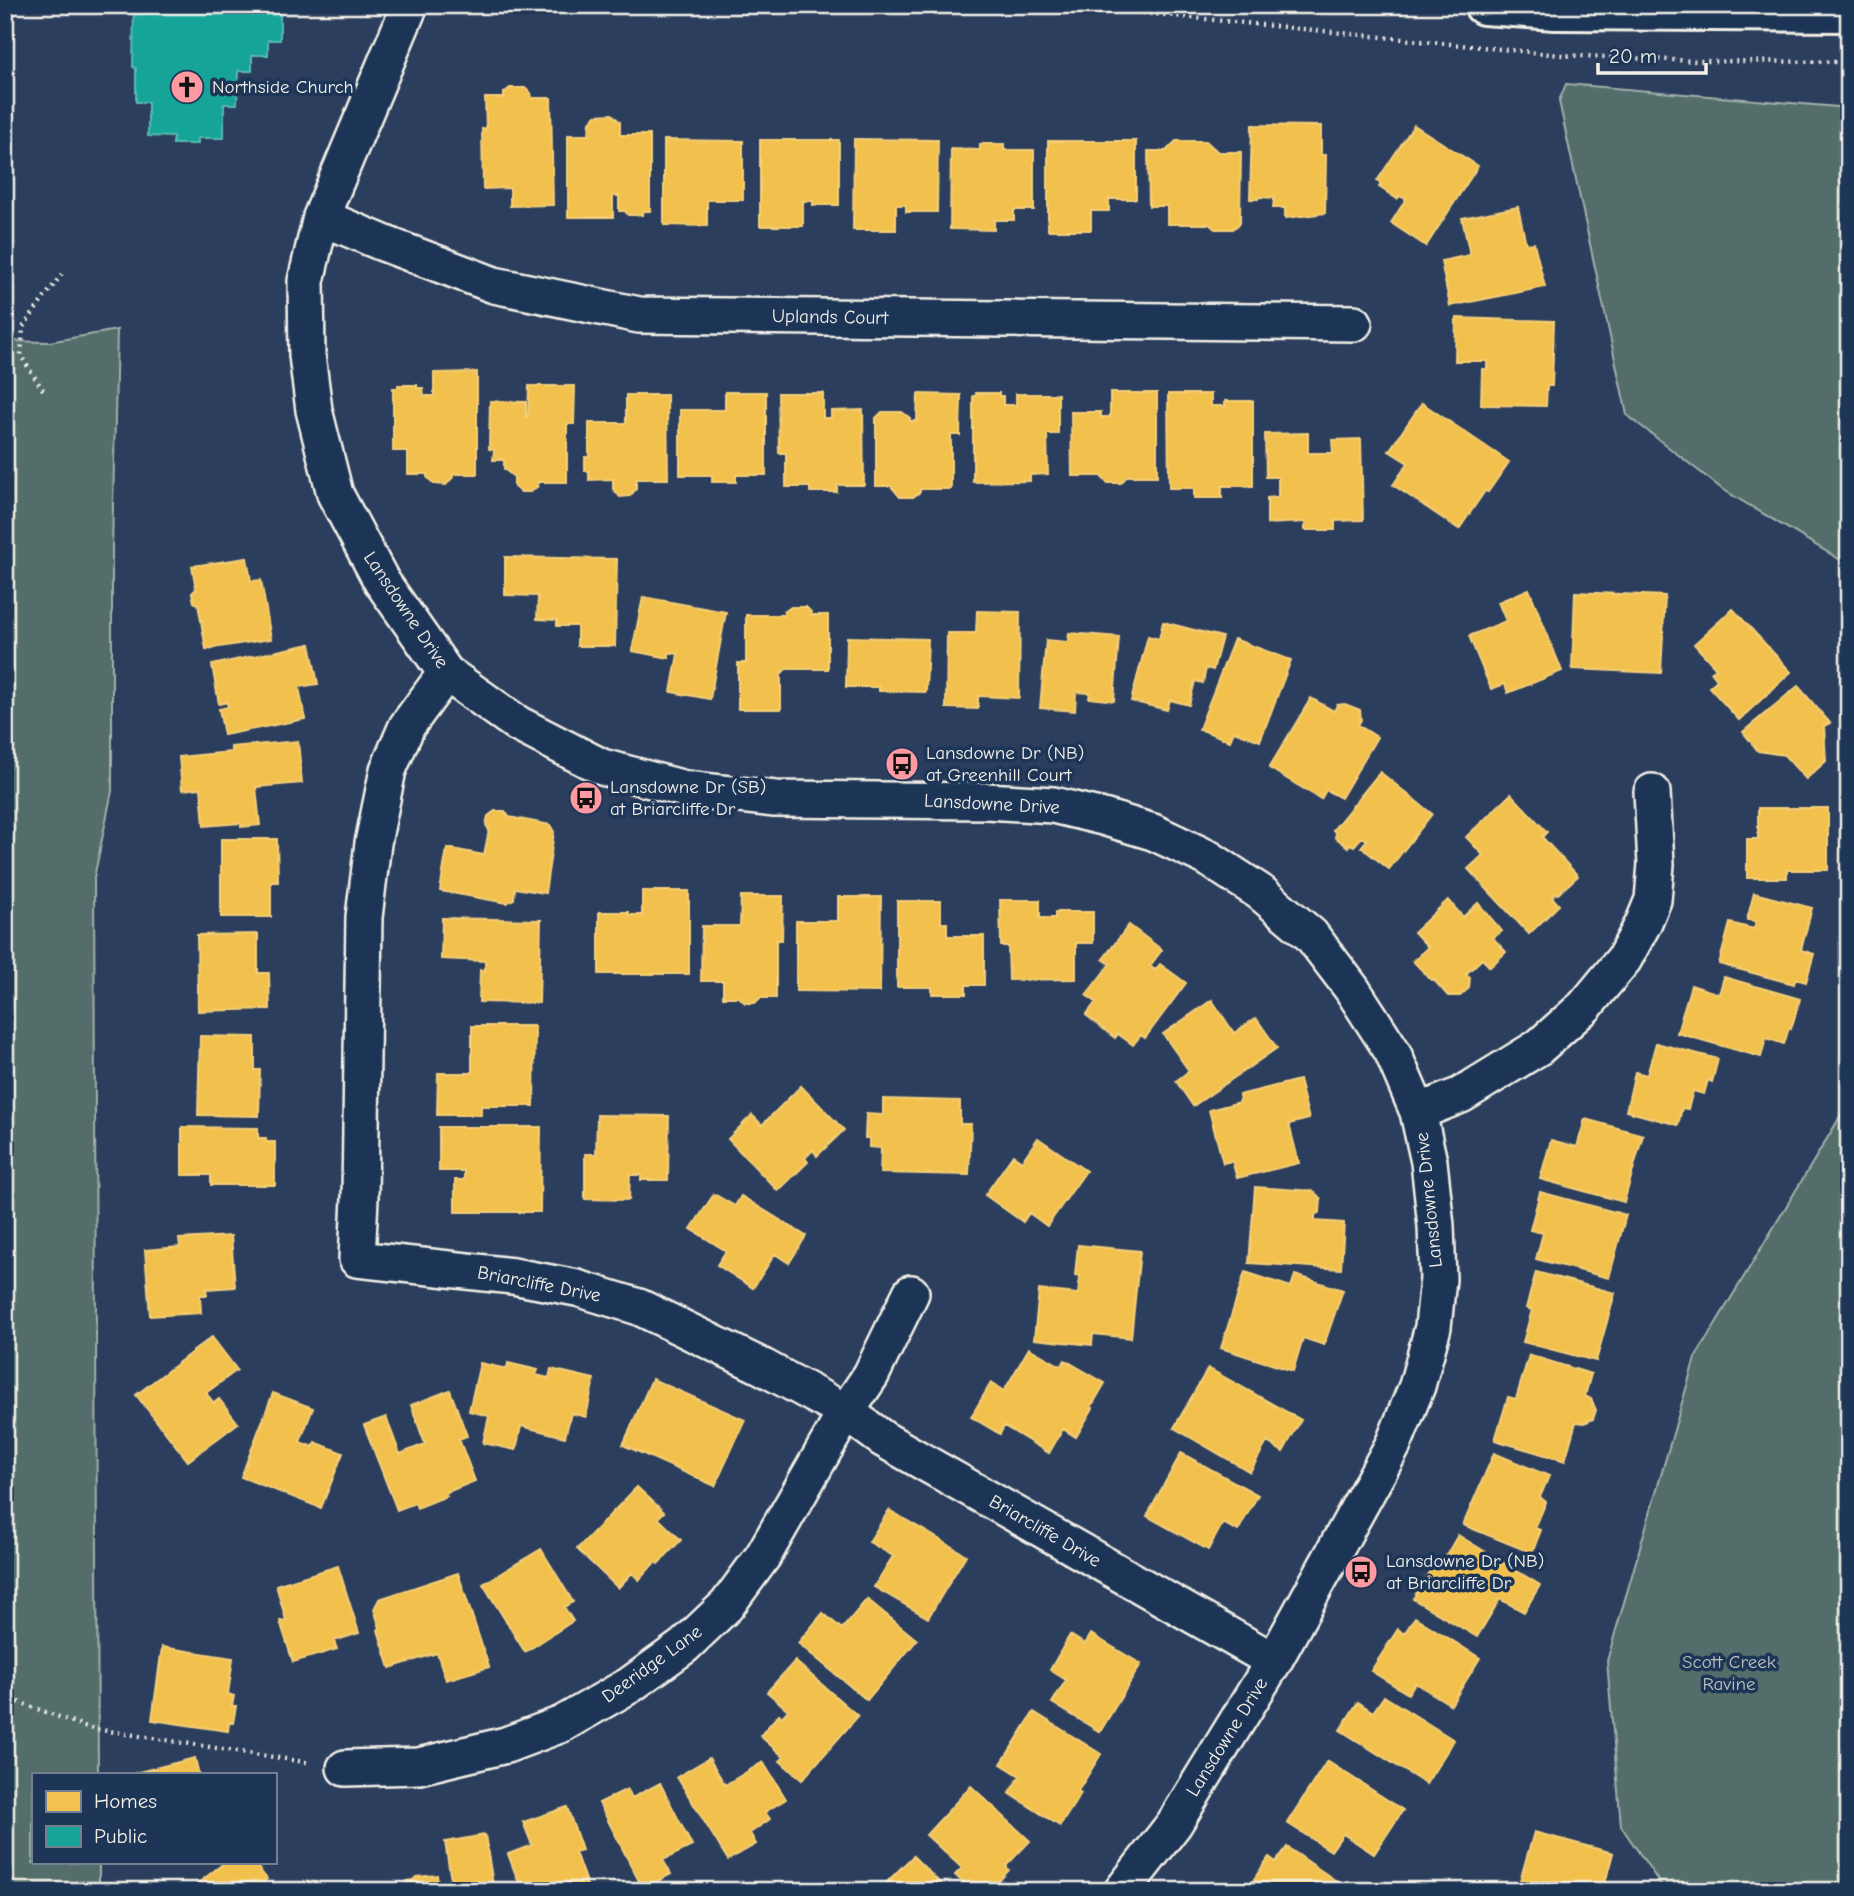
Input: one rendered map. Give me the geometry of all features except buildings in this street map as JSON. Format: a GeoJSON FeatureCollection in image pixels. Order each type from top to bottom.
{"type":"FeatureCollection","features":[{"type":"Feature","properties":{"kind":"main road"},"geometry":{"type":"LineString","coordinates":[[1484,5],[1555,10],[1849,12]]}},
{"type":"Feature","properties":{"kind":"street","name":"Lansdowne Drive"},"geometry":{"type":"LineString","coordinates":[[410,5],[321,217],[306,281],[307,355],[314,410],[335,494],[382,582],[446,673],[518,724],[602,767],[685,789],[775,799],[986,801],[1053,805],[1153,832],[1208,858],[1260,892],[1311,935],[1352,989],[1392,1052],[1418,1112],[1429,1162],[1438,1279],[1433,1327],[1417,1386],[1393,1444],[1275,1661],[1174,1824],[1122,1891]]}},
{"type":"Feature","properties":{"kind":"street","name":"Uplands Court"},"geometry":{"type":"LineString","coordinates":[[321,217],[494,285],[639,315],[1354,323]]}},
{"type":"Feature","properties":{"kind":"street","name":"Briarcliffe Drive"},"geometry":{"type":"LineString","coordinates":[[446,673],[407,726],[388,770],[373,843],[364,917],[357,1259],[513,1276],[577,1288],[639,1307],[763,1367],[846,1412],[883,1439],[1275,1661]]}},
{"type":"Feature","properties":{"kind":"street"},"geometry":{"type":"LineString","coordinates":[[1418,1112],[1461,1096],[1539,1047],[1586,1006],[1625,959],[1653,900],[1656,864],[1652,792]]}},
{"type":"Feature","properties":{"kind":"street","name":"Deeridge Lane"},"geometry":{"type":"LineString","coordinates":[[345,1768],[419,1766],[506,1745],[562,1724],[630,1685],[684,1646],[727,1605],[764,1556],[846,1412],[871,1375],[911,1293]]}},
{"type":"Feature","properties":{"kind":"path"},"geometry":{"type":"LineString","coordinates":[[1066,5],[1560,55],[1696,61],[1849,62]]}},
{"type":"Feature","properties":{"kind":"path"},"geometry":{"type":"LineString","coordinates":[[43,390],[21,356],[23,327],[64,271]]}},
{"type":"Feature","properties":{"kind":"path"},"geometry":{"type":"LineString","coordinates":[[5,1697],[89,1728],[345,1768]]}},
{"type":"Feature","properties":{"kind":"green space"},"geometry":{"type":"Polygon","coordinates":[[[1566,84],[1849,108],[1849,565],[1722,489],[1627,415],[1559,101],[1566,84]]]}},
{"type":"Feature","properties":{"kind":"green space"},"geometry":{"type":"Polygon","coordinates":[[[117,330],[112,550],[112,791],[94,878],[98,1773],[32,1773],[32,1864],[99,1864],[99,1891],[5,1891],[5,341],[49,342],[117,330]]]}},
{"type":"Feature","properties":{"kind":"green space","name":"Scott Creek Ravine"},"geometry":{"type":"Polygon","coordinates":[[[1849,1098],[1849,1891],[1665,1891],[1621,1826],[1607,1661],[1695,1358],[1849,1098]]]}},
{"type":"Feature","properties":{"kind":"place","name":"Northside Church"},"geometry":{"type":"Point","coordinates":[187,87]}},
{"type":"Feature","properties":{"kind":"place","name":"Lansdowne Dr (NB) at Greenhill Court"},"geometry":{"type":"Point","coordinates":[902,764]}},
{"type":"Feature","properties":{"kind":"place","name":"Lansdowne Dr (SB) at Briarcliffe Dr"},"geometry":{"type":"Point","coordinates":[586,798]}},
{"type":"Feature","properties":{"kind":"place","name":"Lansdowne Dr (NB) at Briarcliffe Dr"},"geometry":{"type":"Point","coordinates":[1361,1572]}}]}
